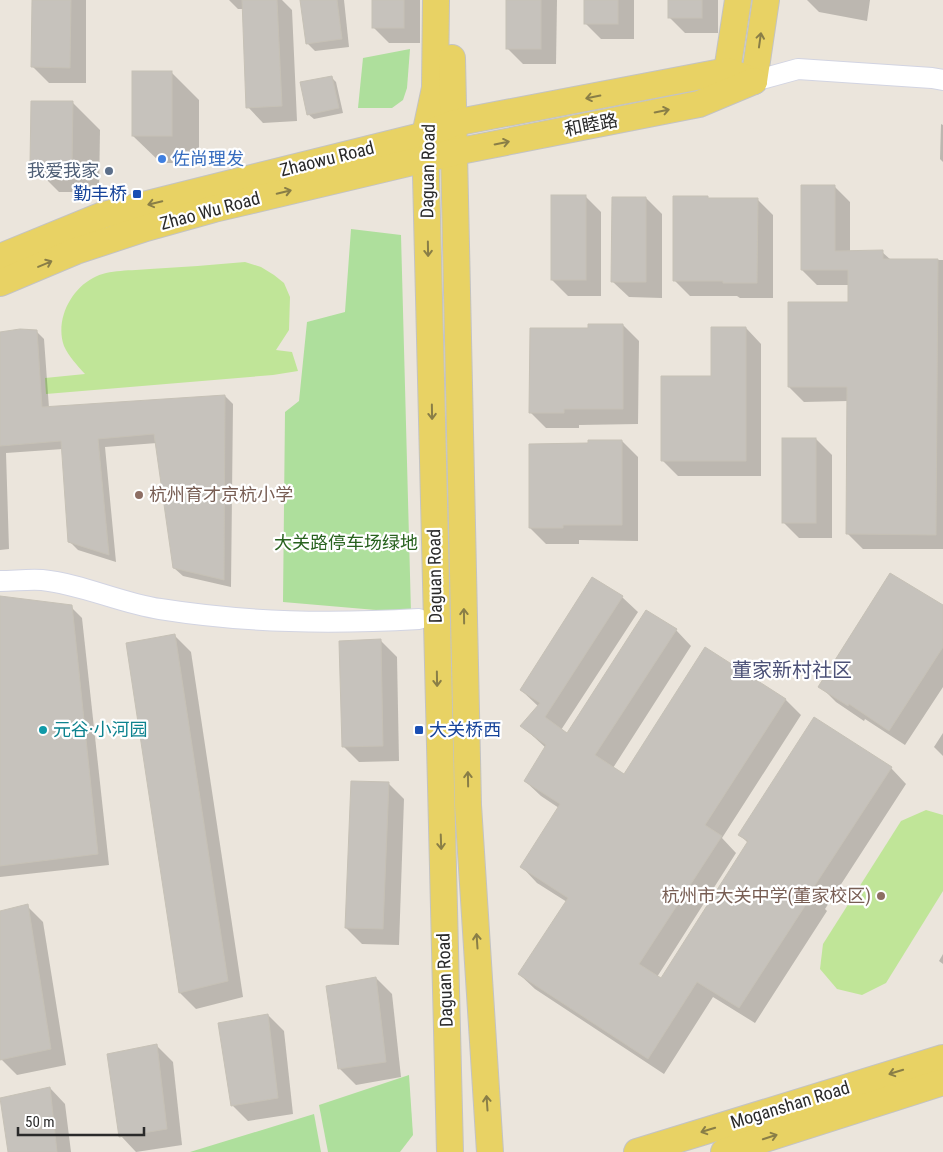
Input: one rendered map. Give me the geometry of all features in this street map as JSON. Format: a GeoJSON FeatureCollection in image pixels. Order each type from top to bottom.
{"type":"FeatureCollection","features":[{"type":"Feature","properties":{"kind":"main road","name":"Daguan Road"},"geometry":{"type":"LineString","coordinates":[[436,0],[444,45],[452,74],[468,805],[490,1152]]}},
{"type":"Feature","properties":{"kind":"main road","name":"Daguan Road"},"geometry":{"type":"LineString","coordinates":[[450,1152],[425,147],[453,0]]}},
{"type":"Feature","properties":{"kind":"main road"},"geometry":{"type":"LineString","coordinates":[[738,0],[727,71],[754,81],[766,0]]}},
{"type":"Feature","properties":{"kind":"main road","name":"和睦路"},"geometry":{"type":"LineString","coordinates":[[425,147],[454,123],[727,71]]}},
{"type":"Feature","properties":{"kind":"main road","name":"和睦路"},"geometry":{"type":"LineString","coordinates":[[425,147],[454,152],[699,104],[754,81]]}},
{"type":"Feature","properties":{"kind":"main road","name":"Zhaowu Road"},"geometry":{"type":"LineString","coordinates":[[0,257],[103,215],[425,147]]}},
{"type":"Feature","properties":{"kind":"main road","name":"Zhao Wu Road"},"geometry":{"type":"LineString","coordinates":[[0,283],[76,251],[146,228],[425,147]]}},
{"type":"Feature","properties":{"kind":"main road","name":"Moganshan Road"},"geometry":{"type":"LineString","coordinates":[[637,1152],[943,1058]]}},
{"type":"Feature","properties":{"kind":"main road","name":"Moganshan Road"},"geometry":{"type":"LineString","coordinates":[[724,1152],[943,1082]]}},
{"type":"Feature","properties":{"kind":"street","name":"和睦路"},"geometry":{"type":"LineString","coordinates":[[754,81],[798,69],[943,80]]}},
{"type":"Feature","properties":{"kind":"street"},"geometry":{"type":"LineString","coordinates":[[0,581],[42,580],[158,609],[234,619],[309,623],[419,619]]}},
{"type":"Feature","properties":{"kind":"green space"},"geometry":{"type":"Polygon","coordinates":[[[410,49],[407,88],[403,100],[392,108],[358,108],[363,58],[410,49]]]}},
{"type":"Feature","properties":{"kind":"green space","name":"大关路停车场绿地"},"geometry":{"type":"Polygon","coordinates":[[[351,229],[401,235],[411,613],[283,602],[285,412],[299,401],[307,322],[345,312],[351,229]]]}},
{"type":"Feature","properties":{"kind":"green space"},"geometry":{"type":"Polygon","coordinates":[[[245,262],[261,267],[284,283],[290,297],[289,330],[276,350],[292,352],[298,371],[273,375],[46,394],[45,378],[85,374],[64,346],[62,327],[66,307],[71,298],[85,283],[99,275],[113,272],[245,262]]]}},
{"type":"Feature","properties":{"kind":"green space"},"geometry":{"type":"Polygon","coordinates":[[[926,810],[943,815],[943,891],[886,983],[862,995],[837,989],[820,969],[823,944],[901,821],[926,810]]]}},
{"type":"Feature","properties":{"kind":"green space"},"geometry":{"type":"Polygon","coordinates":[[[409,1075],[413,1135],[400,1152],[328,1152],[319,1105],[409,1075]]]}},
{"type":"Feature","properties":{"kind":"green space"},"geometry":{"type":"Polygon","coordinates":[[[314,1114],[321,1152],[190,1152],[314,1114]]]}},
{"type":"Feature","properties":{"kind":"building"},"geometry":{"type":"Polygon","coordinates":[[[32,0],[71,0],[70,68],[31,67],[32,0]]]}},
{"type":"Feature","properties":{"kind":"building"},"geometry":{"type":"Polygon","coordinates":[[[242,0],[277,0],[282,106],[246,108],[242,0]]]}},
{"type":"Feature","properties":{"kind":"building"},"geometry":{"type":"Polygon","coordinates":[[[300,0],[337,0],[342,39],[306,44],[300,0]]]}},
{"type":"Feature","properties":{"kind":"building"},"geometry":{"type":"Polygon","coordinates":[[[372,0],[404,0],[404,28],[372,28],[372,0]]]}},
{"type":"Feature","properties":{"kind":"building"},"geometry":{"type":"Polygon","coordinates":[[[506,0],[541,0],[541,49],[506,49],[506,0]]]}},
{"type":"Feature","properties":{"kind":"building"},"geometry":{"type":"Polygon","coordinates":[[[584,0],[618,0],[618,24],[584,24],[584,0]]]}},
{"type":"Feature","properties":{"kind":"building"},"geometry":{"type":"Polygon","coordinates":[[[668,0],[702,0],[702,18],[668,18],[668,0]]]}},
{"type":"Feature","properties":{"kind":"building"},"geometry":{"type":"Polygon","coordinates":[[[132,71],[172,71],[172,136],[132,136],[132,71]]]}},
{"type":"Feature","properties":{"kind":"building"},"geometry":{"type":"Polygon","coordinates":[[[332,76],[339,108],[307,115],[300,82],[332,76]]]}},
{"type":"Feature","properties":{"kind":"building"},"geometry":{"type":"Polygon","coordinates":[[[31,101],[73,101],[72,165],[30,165],[31,101]]]}},
{"type":"Feature","properties":{"kind":"building"},"geometry":{"type":"Polygon","coordinates":[[[801,185],[835,185],[835,251],[883,250],[883,259],[938,259],[936,535],[846,534],[847,387],[788,387],[788,302],[848,302],[848,270],[801,270],[801,185]]]}},
{"type":"Feature","properties":{"kind":"building"},"geometry":{"type":"Polygon","coordinates":[[[551,195],[586,195],[586,280],[551,280],[551,195]]]}},
{"type":"Feature","properties":{"kind":"building"},"geometry":{"type":"Polygon","coordinates":[[[673,196],[758,198],[757,283],[673,281],[673,196]]]}},
{"type":"Feature","properties":{"kind":"building"},"geometry":{"type":"Polygon","coordinates":[[[612,197],[646,197],[646,282],[611,282],[612,197]]]}},
{"type":"Feature","properties":{"kind":"building"},"geometry":{"type":"Polygon","coordinates":[[[588,324],[623,324],[623,409],[564,409],[564,413],[529,413],[530,328],[588,328],[588,324]]]}},
{"type":"Feature","properties":{"kind":"building"},"geometry":{"type":"Polygon","coordinates":[[[711,327],[746,327],[746,461],[661,461],[661,376],[711,376],[711,327]]]}},
{"type":"Feature","properties":{"kind":"building"},"geometry":{"type":"Polygon","coordinates":[[[20,329],[37,330],[42,407],[225,395],[224,580],[173,568],[154,434],[98,439],[109,555],[68,542],[61,441],[0,446],[0,332],[20,329]]]}},
{"type":"Feature","properties":{"kind":"building"},"geometry":{"type":"Polygon","coordinates":[[[782,438],[816,438],[816,523],[782,523],[782,438]]]}},
{"type":"Feature","properties":{"kind":"building"},"geometry":{"type":"Polygon","coordinates":[[[588,440],[622,440],[622,525],[563,525],[563,528],[529,528],[529,444],[588,443],[588,440]]]}},
{"type":"Feature","properties":{"kind":"building"},"geometry":{"type":"Polygon","coordinates":[[[890,573],[943,605],[943,647],[889,731],[849,704],[848,706],[818,687],[890,573]]]}},
{"type":"Feature","properties":{"kind":"building"},"geometry":{"type":"Polygon","coordinates":[[[592,577],[623,596],[545,717],[567,733],[646,610],[677,629],[595,755],[624,774],[705,647],[786,699],[705,825],[722,836],[639,964],[661,978],[748,841],[738,835],[814,717],[892,767],[810,893],[812,895],[739,1008],[697,982],[648,1059],[518,974],[568,898],[520,867],[560,804],[524,781],[546,745],[520,726],[540,703],[520,690],[592,577]]]}},
{"type":"Feature","properties":{"kind":"building","name":"元谷·小河园"},"geometry":{"type":"Polygon","coordinates":[[[0,596],[72,605],[98,854],[0,866],[0,596]]]}},
{"type":"Feature","properties":{"kind":"building"},"geometry":{"type":"Polygon","coordinates":[[[175,634],[228,981],[179,993],[126,643],[175,634]]]}},
{"type":"Feature","properties":{"kind":"building"},"geometry":{"type":"Polygon","coordinates":[[[381,639],[383,746],[342,747],[339,641],[381,639]]]}},
{"type":"Feature","properties":{"kind":"building"},"geometry":{"type":"Polygon","coordinates":[[[351,781],[389,782],[383,929],[345,928],[351,781]]]}},
{"type":"Feature","properties":{"kind":"building"},"geometry":{"type":"Polygon","coordinates":[[[28,904],[51,1049],[0,1060],[0,911],[28,904]]]}},
{"type":"Feature","properties":{"kind":"building"},"geometry":{"type":"Polygon","coordinates":[[[376,977],[386,1062],[338,1069],[326,986],[376,977]]]}},
{"type":"Feature","properties":{"kind":"building"},"geometry":{"type":"Polygon","coordinates":[[[268,1014],[278,1098],[231,1106],[218,1023],[268,1014]]]}},
{"type":"Feature","properties":{"kind":"building"},"geometry":{"type":"Polygon","coordinates":[[[157,1044],[167,1129],[119,1137],[107,1054],[157,1044]]]}},
{"type":"Feature","properties":{"kind":"building"},"geometry":{"type":"Polygon","coordinates":[[[50,1087],[57,1152],[8,1152],[0,1098],[50,1087]]]}},
{"type":"Feature","properties":{"kind":"place","name":"佐尚理发"},"geometry":{"type":"Point","coordinates":[162,159]}},
{"type":"Feature","properties":{"kind":"place","name":"我爱我家"},"geometry":{"type":"Point","coordinates":[109,171]}},
{"type":"Feature","properties":{"kind":"place","name":"勤丰桥"},"geometry":{"type":"Point","coordinates":[137,194]}},
{"type":"Feature","properties":{"kind":"place","name":"杭州育才京杭小学"},"geometry":{"type":"Point","coordinates":[139,495]}},
{"type":"Feature","properties":{"kind":"place","name":"元谷·小河园"},"geometry":{"type":"Point","coordinates":[43,730]}},
{"type":"Feature","properties":{"kind":"place","name":"大关桥西"},"geometry":{"type":"Point","coordinates":[419,730]}},
{"type":"Feature","properties":{"kind":"place","name":"杭州市大关中学(董家校区)"},"geometry":{"type":"Point","coordinates":[881,896]}},
{"type":"Feature","properties":{"kind":"district","name":"董家新村社区"},"geometry":{"type":"Point","coordinates":[792,670]}}]}
